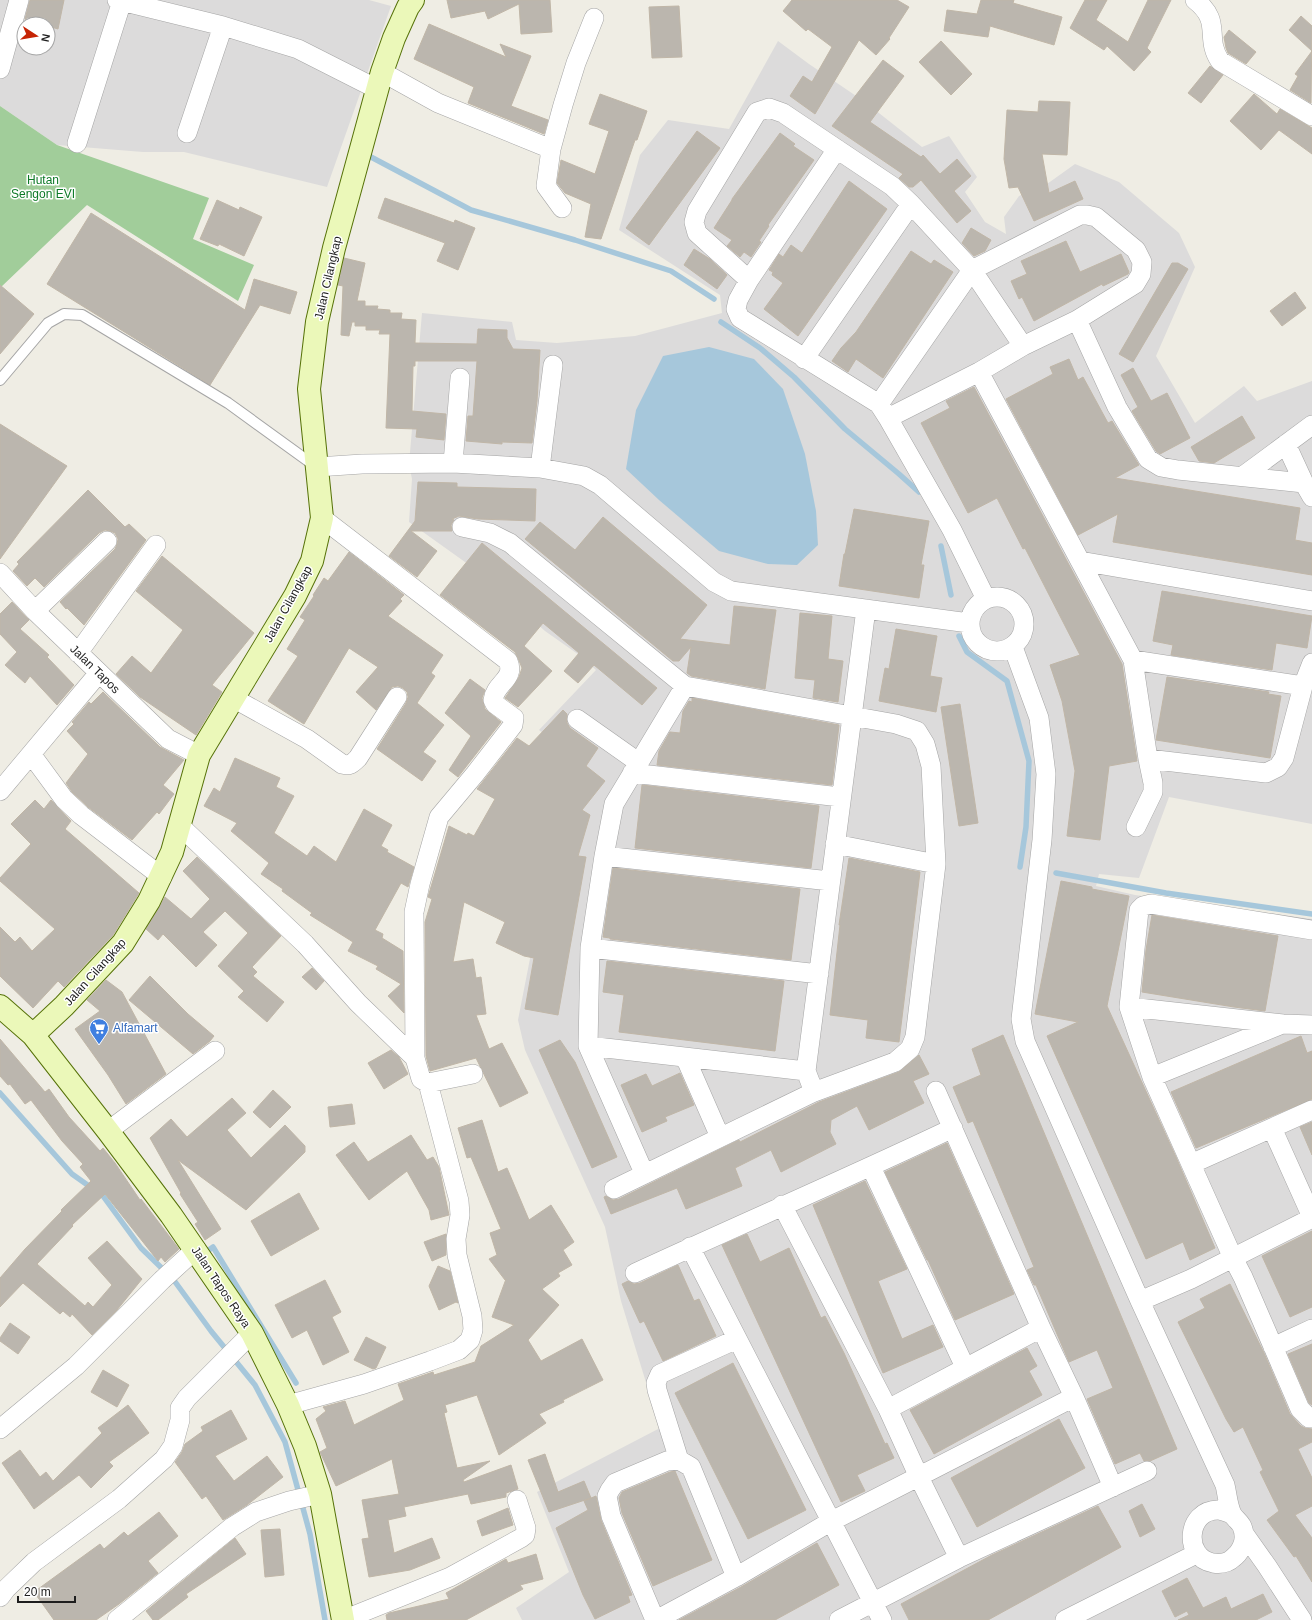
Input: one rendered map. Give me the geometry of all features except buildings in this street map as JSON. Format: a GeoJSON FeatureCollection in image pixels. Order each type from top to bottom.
{"type":"FeatureCollection","features":[{"type":"Feature","properties":{"kind":"street"},"geometry":{"type":"LineString","coordinates":[[0,69],[19,0]]}},
{"type":"Feature","properties":{"kind":"street","name":"Jalan Cilangkap"},"geometry":{"type":"LineString","coordinates":[[33,1035],[64,1006],[123,943],[149,902],[162,877],[172,852],[199,755],[302,582],[312,561],[322,518],[309,389],[318,322],[334,248],[380,80],[394,38],[408,7],[413,0]]}},
{"type":"Feature","properties":{"kind":"street"},"geometry":{"type":"LineString","coordinates":[[1195,0],[1210,15],[1213,29],[1212,42],[1214,52],[1220,61],[1312,116]]}},
{"type":"Feature","properties":{"kind":"street"},"geometry":{"type":"LineString","coordinates":[[77,143],[120,1],[223,26],[298,49],[380,80],[551,149]]}},
{"type":"Feature","properties":{"kind":"street"},"geometry":{"type":"LineString","coordinates":[[562,208],[546,186],[551,149],[576,63],[594,18]]}},
{"type":"Feature","properties":{"kind":"street"},"geometry":{"type":"LineString","coordinates":[[187,133],[223,26]]}},
{"type":"Feature","properties":{"kind":"street"},"geometry":{"type":"LineString","coordinates":[[749,280],[697,233],[694,222],[697,212],[758,112],[769,108],[783,113],[892,186],[911,204],[972,270],[1023,346]]}},
{"type":"Feature","properties":{"kind":"street"},"geometry":{"type":"LineString","coordinates":[[836,149],[749,280],[738,300],[736,309],[740,318],[883,411],[952,530],[986,598]]}},
{"type":"Feature","properties":{"kind":"street"},"geometry":{"type":"LineString","coordinates":[[804,359],[911,204]]}},
{"type":"Feature","properties":{"kind":"street"},"geometry":{"type":"LineString","coordinates":[[1080,215],[1096,217],[1136,250],[1142,262],[1141,274],[1135,284],[1077,320],[1023,346],[979,372],[883,411],[972,270],[1080,215]]}},
{"type":"Feature","properties":{"kind":"street"},"geometry":{"type":"LineString","coordinates":[[1077,320],[1117,407],[1148,459],[1161,467],[1243,476],[1308,490]]}},
{"type":"Feature","properties":{"kind":"street"},"geometry":{"type":"LineString","coordinates":[[540,468],[553,365]]}},
{"type":"Feature","properties":{"kind":"street"},"geometry":{"type":"LineString","coordinates":[[979,372],[1133,660],[1153,783],[1153,792],[1136,827]]}},
{"type":"Feature","properties":{"kind":"street"},"geometry":{"type":"LineString","coordinates":[[453,463],[460,378]]}},
{"type":"Feature","properties":{"kind":"street"},"geometry":{"type":"LineString","coordinates":[[1243,476],[1312,425]]}},
{"type":"Feature","properties":{"kind":"street"},"geometry":{"type":"LineString","coordinates":[[1286,444],[1308,490]]}},
{"type":"Feature","properties":{"kind":"street"},"geometry":{"type":"LineString","coordinates":[[317,468],[362,464],[453,463],[540,468],[584,476],[600,485],[714,582],[731,591],[969,623]]}},
{"type":"Feature","properties":{"kind":"street"},"geometry":{"type":"LineString","coordinates":[[322,518],[508,661],[510,667],[510,673],[493,695],[493,700],[514,718],[513,725],[439,817],[420,884],[414,912],[415,1058],[421,1079],[428,1083],[473,1074]]}},
{"type":"Feature","properties":{"kind":"street"},"geometry":{"type":"LineString","coordinates":[[462,527],[490,533],[510,543],[685,686],[853,715],[896,724],[917,731],[925,744],[932,766],[936,864],[915,1037],[910,1049],[895,1062],[814,1092],[644,1173],[614,1189]]}},
{"type":"Feature","properties":{"kind":"street"},"geometry":{"type":"LineString","coordinates":[[35,612],[107,540]]}},
{"type":"Feature","properties":{"kind":"street"},"geometry":{"type":"LineString","coordinates":[[78,653],[156,545]]}},
{"type":"Feature","properties":{"kind":"street"},"geometry":{"type":"LineString","coordinates":[[1080,561],[1312,601]]}},
{"type":"Feature","properties":{"kind":"street","name":"Jalan Tapos"},"geometry":{"type":"LineString","coordinates":[[1,577],[98,674],[168,739],[199,755]]}},
{"type":"Feature","properties":{"kind":"street"},"geometry":{"type":"LineString","coordinates":[[999,596],[1012,600],[1021,610],[1025,623],[1022,636],[1014,647],[999,652],[984,649],[973,638],[969,623],[974,609],[986,598],[999,596]]}},
{"type":"Feature","properties":{"kind":"street"},"geometry":{"type":"LineString","coordinates":[[814,1092],[806,1071],[840,798],[853,715],[866,609]]}},
{"type":"Feature","properties":{"kind":"street"},"geometry":{"type":"LineString","coordinates":[[1014,647],[1039,718],[1046,774],[1042,840],[1021,1019],[1025,1041],[1140,1301],[1225,1484],[1232,1514]]}},
{"type":"Feature","properties":{"kind":"street"},"geometry":{"type":"LineString","coordinates":[[1133,660],[1303,686]]}},
{"type":"Feature","properties":{"kind":"street"},"geometry":{"type":"LineString","coordinates":[[1148,759],[1266,773],[1278,767],[1284,758],[1303,686],[1312,663]]}},
{"type":"Feature","properties":{"kind":"street"},"geometry":{"type":"LineString","coordinates":[[0,791],[98,674]]}},
{"type":"Feature","properties":{"kind":"street"},"geometry":{"type":"LineString","coordinates":[[644,1173],[588,1046],[590,948],[604,856],[614,804],[685,686]]}},
{"type":"Feature","properties":{"kind":"street"},"geometry":{"type":"LineString","coordinates":[[233,698],[307,740],[347,766],[352,764],[358,758],[397,697]]}},
{"type":"Feature","properties":{"kind":"street"},"geometry":{"type":"LineString","coordinates":[[577,719],[635,768],[840,798]]}},
{"type":"Feature","properties":{"kind":"street"},"geometry":{"type":"LineString","coordinates":[[31,754],[64,799],[81,815],[162,877]]}},
{"type":"Feature","properties":{"kind":"street"},"geometry":{"type":"LineString","coordinates":[[179,825],[286,928],[305,944],[358,1002],[415,1058]]}},
{"type":"Feature","properties":{"kind":"street"},"geometry":{"type":"LineString","coordinates":[[835,844],[936,864]]}},
{"type":"Feature","properties":{"kind":"street"},"geometry":{"type":"LineString","coordinates":[[604,856],[830,881]]}},
{"type":"Feature","properties":{"kind":"street"},"geometry":{"type":"LineString","coordinates":[[1312,930],[1151,904],[1143,906],[1139,910],[1129,1007],[1152,1077],[1233,1258],[1243,1277],[1300,1409],[1308,1418],[1312,1418]]}},
{"type":"Feature","properties":{"kind":"street"},"geometry":{"type":"LineString","coordinates":[[590,948],[819,974]]}},
{"type":"Feature","properties":{"kind":"street","name":"Jalan Tapos Raya"},"geometry":{"type":"LineString","coordinates":[[0,1006],[33,1035],[108,1131],[196,1249],[240,1345],[288,1405],[305,1446],[343,1620]]}},
{"type":"Feature","properties":{"kind":"street"},"geometry":{"type":"LineString","coordinates":[[1129,1007],[1283,1024],[1312,1025]]}},
{"type":"Feature","properties":{"kind":"street"},"geometry":{"type":"LineString","coordinates":[[1152,1077],[1283,1024]]}},
{"type":"Feature","properties":{"kind":"street"},"geometry":{"type":"LineString","coordinates":[[588,1046],[806,1071]]}},
{"type":"Feature","properties":{"kind":"street"},"geometry":{"type":"LineString","coordinates":[[108,1131],[215,1051]]}},
{"type":"Feature","properties":{"kind":"street"},"geometry":{"type":"LineString","coordinates":[[685,1057],[720,1137]]}},
{"type":"Feature","properties":{"kind":"street"},"geometry":{"type":"LineString","coordinates":[[288,1405],[364,1384],[430,1362],[459,1350],[470,1340],[473,1330],[472,1316],[457,1255],[456,1239],[460,1215],[459,1201],[428,1083]]}},
{"type":"Feature","properties":{"kind":"street"},"geometry":{"type":"LineString","coordinates":[[936,1091],[1113,1487]]}},
{"type":"Feature","properties":{"kind":"street"},"geometry":{"type":"LineString","coordinates":[[1191,1164],[1312,1110]]}},
{"type":"Feature","properties":{"kind":"street"},"geometry":{"type":"LineString","coordinates":[[635,1273],[953,1128]]}},
{"type":"Feature","properties":{"kind":"street"},"geometry":{"type":"LineString","coordinates":[[1140,1301],[1191,1279],[1312,1218],[1272,1128]]}},
{"type":"Feature","properties":{"kind":"street"},"geometry":{"type":"LineString","coordinates":[[870,1167],[965,1367]]}},
{"type":"Feature","properties":{"kind":"street"},"geometry":{"type":"LineString","coordinates":[[782,1205],[888,1409],[919,1477],[959,1558]]}},
{"type":"Feature","properties":{"kind":"street"},"geometry":{"type":"LineString","coordinates":[[690,1247],[830,1522],[882,1620]]}},
{"type":"Feature","properties":{"kind":"street"},"geometry":{"type":"LineString","coordinates":[[0,1429],[76,1366],[196,1249]]}},
{"type":"Feature","properties":{"kind":"street"},"geometry":{"type":"LineString","coordinates":[[888,1409],[1041,1328]]}},
{"type":"Feature","properties":{"kind":"street"},"geometry":{"type":"LineString","coordinates":[[1273,1347],[1312,1328]]}},
{"type":"Feature","properties":{"kind":"street"},"geometry":{"type":"LineString","coordinates":[[679,1460],[657,1390],[656,1383],[660,1374],[738,1339]]}},
{"type":"Feature","properties":{"kind":"street"},"geometry":{"type":"LineString","coordinates":[[0,1597],[6,1589],[34,1562],[119,1499],[164,1459],[173,1446],[180,1420],[180,1408],[183,1402],[240,1345]]}},
{"type":"Feature","properties":{"kind":"street"},"geometry":{"type":"LineString","coordinates":[[736,1577],[691,1467],[679,1460],[667,1461],[615,1483],[607,1496],[611,1516],[656,1620],[736,1577],[830,1522],[1074,1397]]}},
{"type":"Feature","properties":{"kind":"street"},"geometry":{"type":"LineString","coordinates":[[839,1620],[959,1558],[1147,1471]]}},
{"type":"Feature","properties":{"kind":"street"},"geometry":{"type":"LineString","coordinates":[[117,1620],[232,1527],[256,1512],[316,1494]]}},
{"type":"Feature","properties":{"kind":"street"},"geometry":{"type":"LineString","coordinates":[[343,1620],[446,1579],[525,1536],[526,1528],[517,1500]]}},
{"type":"Feature","properties":{"kind":"street"},"geometry":{"type":"LineString","coordinates":[[1245,1535],[1242,1549],[1233,1559],[1221,1564],[1207,1562],[1196,1554],[1191,1540],[1194,1525],[1204,1514],[1218,1510],[1232,1514],[1241,1523],[1245,1535],[1302,1620]]}},
{"type":"Feature","properties":{"kind":"street"},"geometry":{"type":"LineString","coordinates":[[1066,1620],[1196,1554]]}},
{"type":"Feature","properties":{"kind":"lane"},"geometry":{"type":"LineString","coordinates":[[0,380],[48,323],[64,314],[82,315],[228,403],[317,468]]}},
{"type":"Feature","properties":{"kind":"shaded area"},"geometry":{"type":"Polygon","coordinates":[[[0,0],[369,0],[391,6],[327,187],[184,152],[143,152],[57,145],[0,106],[0,0]]]}},
{"type":"Feature","properties":{"kind":"shaded area"},"geometry":{"type":"Polygon","coordinates":[[[778,41],[865,102],[922,147],[949,136],[977,177],[965,192],[985,222],[1006,234],[1004,217],[1019,196],[1047,184],[1075,164],[1119,182],[1179,233],[1195,267],[1156,356],[1195,423],[1244,386],[1257,401],[1312,381],[1312,824],[1169,797],[1139,878],[1099,874],[1096,886],[1135,895],[1312,919],[1312,1620],[522,1620],[516,1608],[569,1572],[537,1492],[660,1428],[621,1301],[605,1227],[525,1050],[518,1020],[570,754],[539,730],[596,670],[582,657],[545,631],[472,567],[409,522],[412,479],[409,464],[422,313],[512,322],[516,340],[557,343],[635,336],[722,313],[720,295],[619,230],[640,155],[668,120],[729,129],[778,41]]]}},
{"type":"Feature","properties":{"kind":"green space","name":"Hutan Sengon EVI"},"geometry":{"type":"Polygon","coordinates":[[[0,106],[57,145],[209,198],[193,239],[254,265],[238,301],[87,205],[0,288],[0,106]]]}},
{"type":"Feature","properties":{"kind":"water"},"geometry":{"type":"Polygon","coordinates":[[[709,347],[754,359],[783,389],[805,454],[816,511],[818,545],[797,565],[768,564],[719,551],[659,500],[626,469],[636,410],[663,356],[709,347]]]}},
{"type":"Feature","properties":{"kind":"waterway"},"geometry":{"type":"LineString","coordinates":[[371,157],[471,210],[575,240],[671,271],[714,299]]}},
{"type":"Feature","properties":{"kind":"waterway"},"geometry":{"type":"LineString","coordinates":[[721,322],[760,348],[794,377],[845,429],[919,492]]}},
{"type":"Feature","properties":{"kind":"waterway"},"geometry":{"type":"LineString","coordinates":[[941,546],[951,595]]}},
{"type":"Feature","properties":{"kind":"waterway"},"geometry":{"type":"LineString","coordinates":[[959,636],[967,652],[1007,681],[1029,761],[1026,827],[1020,867]]}},
{"type":"Feature","properties":{"kind":"waterway"},"geometry":{"type":"LineString","coordinates":[[1056,873],[1166,893],[1312,914]]}},
{"type":"Feature","properties":{"kind":"waterway"},"geometry":{"type":"LineString","coordinates":[[0,1093],[72,1174],[103,1196],[141,1248],[173,1279],[211,1331],[255,1385],[285,1442],[310,1534],[325,1620]]}},
{"type":"Feature","properties":{"kind":"waterway"},"geometry":{"type":"LineString","coordinates":[[206,1252],[213,1247],[296,1383]]}},
{"type":"Feature","properties":{"kind":"place","name":"Alfamart"},"geometry":{"type":"Point","coordinates":[99,1045]}}]}
